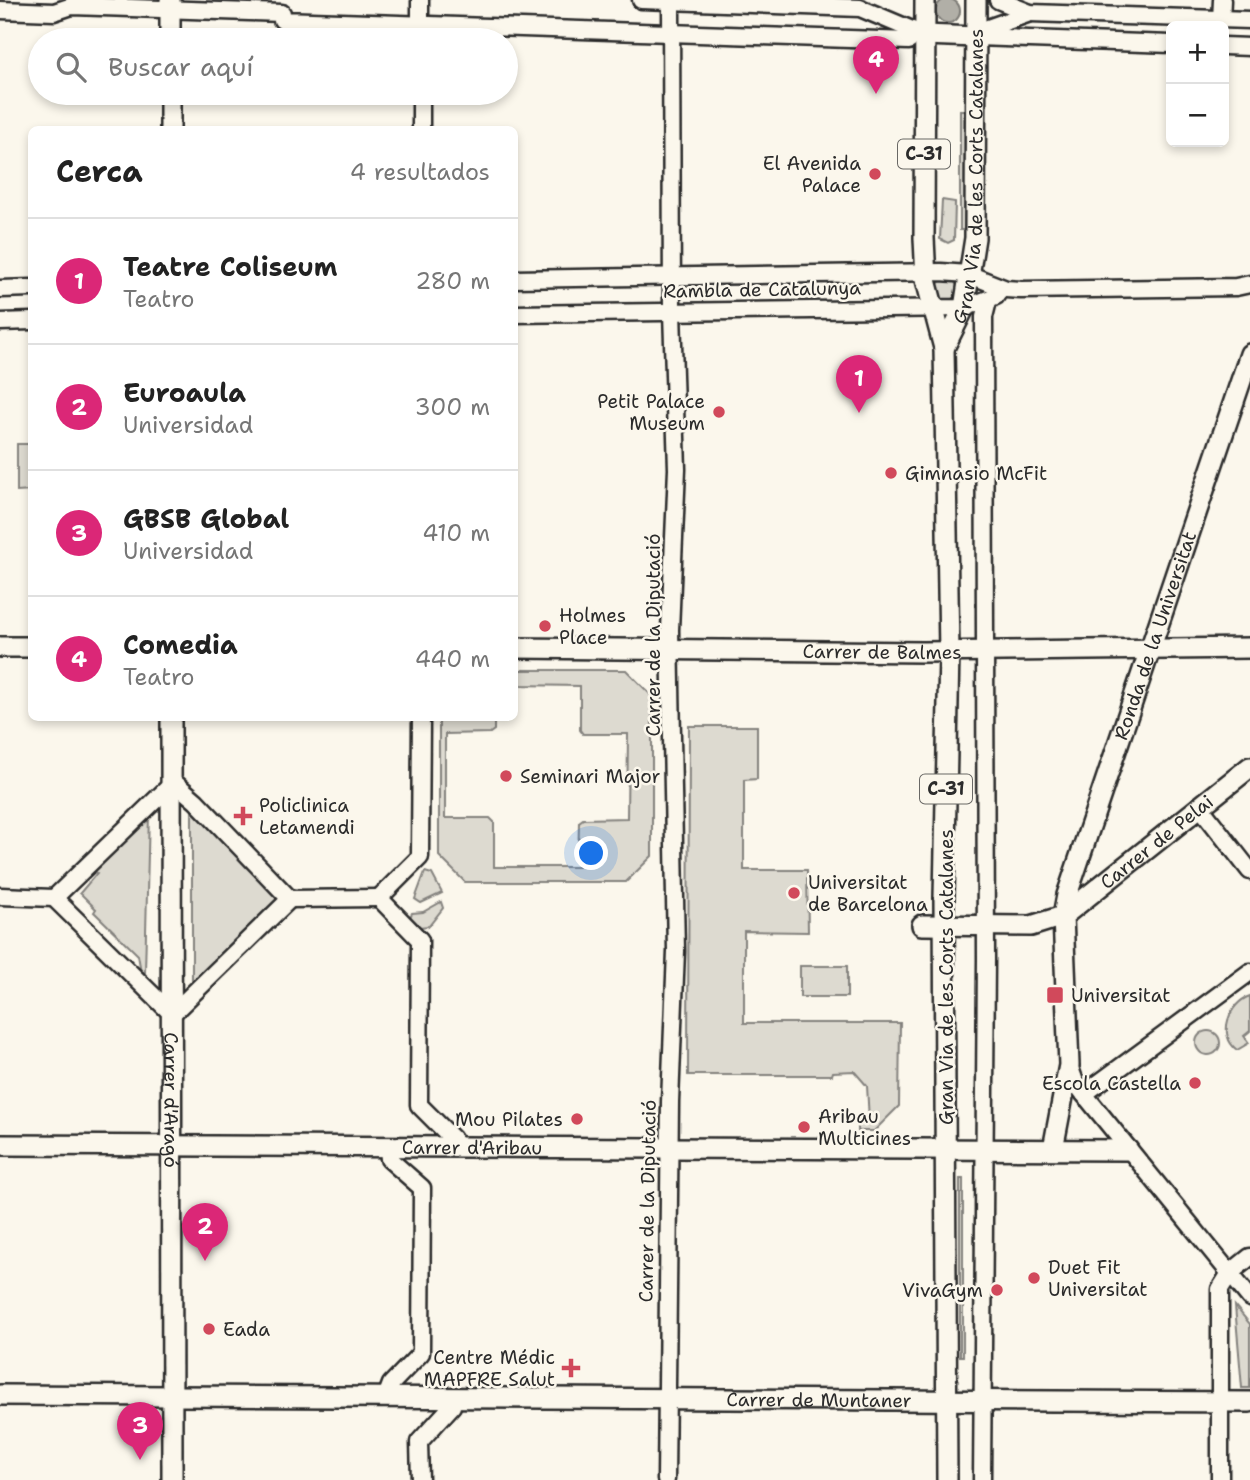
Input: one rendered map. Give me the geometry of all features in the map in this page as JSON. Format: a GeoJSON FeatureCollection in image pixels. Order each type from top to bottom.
{"type":"FeatureCollection","features":[{"type":"Feature","properties":{"kind":"main road","name":"Gran Via de les Corts Catalanes"},"geometry":{"type":"LineString","coordinates":[[925,0],[916,38],[925,273],[931,309],[944,348],[949,652],[944,926],[947,1480]]}},
{"type":"Feature","properties":{"kind":"main road","name":"Gran Via de les Corts Catalanes"},"geometry":{"type":"LineString","coordinates":[[944,348],[964,308],[975,238],[976,0]]}},
{"type":"Feature","properties":{"kind":"main road"},"geometry":{"type":"LineString","coordinates":[[170,5],[170,28]]}},
{"type":"Feature","properties":{"kind":"main road"},"geometry":{"type":"LineString","coordinates":[[916,38],[976,37]]}},
{"type":"Feature","properties":{"kind":"main road"},"geometry":{"type":"LineString","coordinates":[[170,105],[170,126]]}},
{"type":"Feature","properties":{"kind":"main road","name":"Ronda de la Universitat"},"geometry":{"type":"LineString","coordinates":[[1063,916],[1250,354]]}},
{"type":"Feature","properties":{"kind":"main road"},"geometry":{"type":"LineString","coordinates":[[0,647],[28,647]]}},
{"type":"Feature","properties":{"kind":"main road","name":"Carrer de Balmes"},"geometry":{"type":"LineString","coordinates":[[518,648],[949,652],[1250,648]]}},
{"type":"Feature","properties":{"kind":"main road","name":"Carrer d'Aragó"},"geometry":{"type":"LineString","coordinates":[[171,721],[174,782],[172,1480]]}},
{"type":"Feature","properties":{"kind":"main road","name":"Carrer de Pelai"},"geometry":{"type":"LineString","coordinates":[[1063,916],[1250,766]]}},
{"type":"Feature","properties":{"kind":"main road"},"geometry":{"type":"LineString","coordinates":[[922,925],[1031,926],[1063,916],[1069,1065],[1053,1149]]}},
{"type":"Feature","properties":{"kind":"main road","name":"Carrer d'Aribau"},"geometry":{"type":"LineString","coordinates":[[0,1145],[388,1149],[1128,1150]]}},
{"type":"Feature","properties":{"kind":"main road","name":"Carrer de Muntaner"},"geometry":{"type":"LineString","coordinates":[[0,1395],[1250,1402]]}},
{"type":"Feature","properties":{"kind":"street"},"geometry":{"type":"LineString","coordinates":[[420,0],[420,28]]}},
{"type":"Feature","properties":{"kind":"street"},"geometry":{"type":"LineString","coordinates":[[641,0],[860,8],[881,0]]}},
{"type":"Feature","properties":{"kind":"street"},"geometry":{"type":"LineString","coordinates":[[998,0],[1030,13],[1250,20]]}},
{"type":"Feature","properties":{"kind":"street"},"geometry":{"type":"LineString","coordinates":[[1221,20],[1222,0]]}},
{"type":"Feature","properties":{"kind":"street","name":"Carrer de la Diputació"},"geometry":{"type":"LineString","coordinates":[[666,1480],[669,1149],[676,951],[670,649],[677,469],[672,312],[671,1]]}},
{"type":"Feature","properties":{"kind":"street"},"geometry":{"type":"LineString","coordinates":[[0,10],[54,12],[72,6],[170,5],[282,13],[282,20],[696,35],[916,38]]}},
{"type":"Feature","properties":{"kind":"street"},"geometry":{"type":"LineString","coordinates":[[860,8],[916,38]]}},
{"type":"Feature","properties":{"kind":"street"},"geometry":{"type":"LineString","coordinates":[[976,37],[985,29],[1030,13]]}},
{"type":"Feature","properties":{"kind":"street"},"geometry":{"type":"LineString","coordinates":[[976,37],[1166,44]]}},
{"type":"Feature","properties":{"kind":"street"},"geometry":{"type":"LineString","coordinates":[[1229,46],[1250,47]]}},
{"type":"Feature","properties":{"kind":"street"},"geometry":{"type":"LineString","coordinates":[[421,105],[421,126]]}},
{"type":"Feature","properties":{"kind":"street","name":"Rambla de Catalunya"},"geometry":{"type":"LineString","coordinates":[[518,279],[925,273],[968,274],[1006,289],[1236,287],[1250,284]]}},
{"type":"Feature","properties":{"kind":"street"},"geometry":{"type":"LineString","coordinates":[[0,289],[28,288]]}},
{"type":"Feature","properties":{"kind":"street","name":"Rambla de Catalunya"},"geometry":{"type":"LineString","coordinates":[[518,314],[964,308],[988,301],[1006,289]]}},
{"type":"Feature","properties":{"kind":"street"},"geometry":{"type":"LineString","coordinates":[[982,1480],[984,317],[988,301]]}},
{"type":"Feature","properties":{"kind":"street"},"geometry":{"type":"LineString","coordinates":[[0,322],[28,321]]}},
{"type":"Feature","properties":{"kind":"street"},"geometry":{"type":"LineString","coordinates":[[0,896],[54,898],[172,1014],[290,899],[379,898],[420,857],[421,721]]}},
{"type":"Feature","properties":{"kind":"street"},"geometry":{"type":"LineString","coordinates":[[54,898],[174,782],[197,801],[290,899]]}},
{"type":"Feature","properties":{"kind":"street"},"geometry":{"type":"LineString","coordinates":[[1200,807],[1250,871]]}},
{"type":"Feature","properties":{"kind":"street"},"geometry":{"type":"LineString","coordinates":[[379,898],[419,940],[419,1105],[453,1139],[453,1148]]}},
{"type":"Feature","properties":{"kind":"street"},"geometry":{"type":"LineString","coordinates":[[1084,1094],[1250,972]]}},
{"type":"Feature","properties":{"kind":"street"},"geometry":{"type":"LineString","coordinates":[[1069,1065],[1075,1082],[1084,1094],[1250,1297]]}},
{"type":"Feature","properties":{"kind":"street"},"geometry":{"type":"LineString","coordinates":[[386,1397],[398,1375],[421,1353],[422,1188],[388,1159],[388,1149]]}},
{"type":"Feature","properties":{"kind":"street"},"geometry":{"type":"LineString","coordinates":[[1220,1480],[1220,1289],[1230,1273],[1250,1257]]}},
{"type":"Feature","properties":{"kind":"street"},"geometry":{"type":"LineString","coordinates":[[420,1480],[419,1442],[452,1406],[454,1396]]}},
{"type":"Feature","properties":{"kind":"shaded area"},"geometry":{"type":"Polygon","coordinates":[[[948,-1],[957,2],[960,11],[957,20],[948,23],[939,20],[936,11],[939,2],[948,-1]]]}},
{"type":"Feature","properties":{"kind":"shaded area"},"geometry":{"type":"Polygon","coordinates":[[[960,110],[965,110],[965,230],[960,230],[960,110]]]}},
{"type":"Feature","properties":{"kind":"shaded area"},"geometry":{"type":"Polygon","coordinates":[[[942,200],[955,202],[954,240],[948,243],[940,239],[942,200]]]}},
{"type":"Feature","properties":{"kind":"shaded area"},"geometry":{"type":"Polygon","coordinates":[[[947,279],[955,282],[958,290],[955,298],[947,301],[939,298],[936,290],[939,282],[947,279]]]}},
{"type":"Feature","properties":{"kind":"shaded area"},"geometry":{"type":"Polygon","coordinates":[[[17,444],[28,444],[28,491],[17,492],[17,444]]]}},
{"type":"Feature","properties":{"kind":"shaded area"},"geometry":{"type":"Polygon","coordinates":[[[518,670],[626,670],[652,696],[652,856],[626,882],[465,882],[439,856],[439,721],[494,721],[494,730],[490,733],[445,734],[445,818],[490,818],[494,822],[494,867],[578,867],[579,822],[583,819],[627,818],[628,734],[583,734],[580,730],[580,686],[518,685],[518,670]]]}},
{"type":"Feature","properties":{"kind":"shaded area"},"geometry":{"type":"Polygon","coordinates":[[[689,726],[757,726],[757,779],[744,780],[744,870],[807,870],[808,932],[744,931],[744,1023],[900,1023],[899,1106],[874,1131],[858,1131],[858,1121],[869,1120],[867,1086],[854,1071],[833,1072],[832,1075],[688,1075],[689,726]]]}},
{"type":"Feature","properties":{"kind":"shaded area"},"geometry":{"type":"Polygon","coordinates":[[[192,805],[276,889],[276,908],[192,993],[192,805]]]}},
{"type":"Feature","properties":{"kind":"shaded area"},"geometry":{"type":"Polygon","coordinates":[[[149,813],[145,972],[141,972],[138,955],[94,912],[96,909],[80,893],[97,873],[92,869],[149,813]]]}},
{"type":"Feature","properties":{"kind":"shaded area"},"geometry":{"type":"Polygon","coordinates":[[[425,872],[432,874],[442,893],[421,903],[415,899],[425,872]]]}},
{"type":"Feature","properties":{"kind":"shaded area"},"geometry":{"type":"Polygon","coordinates":[[[441,902],[443,908],[429,926],[419,927],[408,921],[412,913],[423,912],[441,902]]]}},
{"type":"Feature","properties":{"kind":"shaded area"},"geometry":{"type":"Polygon","coordinates":[[[800,966],[847,966],[847,997],[800,997],[800,966]]]}},
{"type":"Feature","properties":{"kind":"shaded area"},"geometry":{"type":"Polygon","coordinates":[[[1250,996],[1250,1031],[1244,1036],[1249,1043],[1237,1050],[1228,1036],[1228,1020],[1236,1005],[1250,996]]]}},
{"type":"Feature","properties":{"kind":"shaded area"},"geometry":{"type":"Polygon","coordinates":[[[1208,1031],[1217,1034],[1220,1043],[1217,1052],[1208,1055],[1199,1052],[1196,1043],[1199,1034],[1208,1031]]]}},
{"type":"Feature","properties":{"kind":"shaded area"},"geometry":{"type":"Polygon","coordinates":[[[960,1179],[963,1179],[963,1356],[960,1356],[960,1179]]]}},
{"type":"Feature","properties":{"kind":"shaded area"},"geometry":{"type":"Polygon","coordinates":[[[1235,1306],[1250,1324],[1250,1388],[1242,1388],[1235,1306]]]}},
{"type":"Feature","properties":{"kind":"place","name":"Comedia"},"geometry":{"type":"Point","coordinates":[876,94]}},
{"type":"Feature","properties":{"kind":"place","name":"El Avenida Palace"},"geometry":{"type":"Point","coordinates":[875,174]}},
{"type":"Feature","properties":{"kind":"place","name":"Petit Palace Museum"},"geometry":{"type":"Point","coordinates":[719,412]}},
{"type":"Feature","properties":{"kind":"place","name":"Teatre Coliseum"},"geometry":{"type":"Point","coordinates":[859,413]}},
{"type":"Feature","properties":{"kind":"place","name":"Gimnasio McFit"},"geometry":{"type":"Point","coordinates":[891,473]}},
{"type":"Feature","properties":{"kind":"place","name":"Holmes Place"},"geometry":{"type":"Point","coordinates":[545,626]}},
{"type":"Feature","properties":{"kind":"place","name":"Seminari Major"},"geometry":{"type":"Point","coordinates":[506,776]}},
{"type":"Feature","properties":{"kind":"place","name":"Policlinica Letamendi"},"geometry":{"type":"Point","coordinates":[243,816]}},
{"type":"Feature","properties":{"kind":"place","name":"Universitat de Barcelona"},"geometry":{"type":"Point","coordinates":[794,893]}},
{"type":"Feature","properties":{"kind":"place","name":"Universitat"},"geometry":{"type":"Point","coordinates":[1055,995]}},
{"type":"Feature","properties":{"kind":"place","name":"Escola Castella"},"geometry":{"type":"Point","coordinates":[1195,1083]}},
{"type":"Feature","properties":{"kind":"place","name":"Mou Pilates"},"geometry":{"type":"Point","coordinates":[577,1119]}},
{"type":"Feature","properties":{"kind":"place","name":"Aribau Multicines"},"geometry":{"type":"Point","coordinates":[804,1127]}},
{"type":"Feature","properties":{"kind":"place","name":"Euroaula"},"geometry":{"type":"Point","coordinates":[205,1261]}},
{"type":"Feature","properties":{"kind":"place","name":"Duet Fit Universitat"},"geometry":{"type":"Point","coordinates":[1034,1278]}},
{"type":"Feature","properties":{"kind":"place","name":"VivaGym"},"geometry":{"type":"Point","coordinates":[997,1290]}},
{"type":"Feature","properties":{"kind":"place","name":"Eada"},"geometry":{"type":"Point","coordinates":[209,1329]}},
{"type":"Feature","properties":{"kind":"place","name":"Centre Médic MAPFRE Salut"},"geometry":{"type":"Point","coordinates":[571,1368]}},
{"type":"Feature","properties":{"kind":"place","name":"GBSB Global"},"geometry":{"type":"Point","coordinates":[140,1460]}}]}
